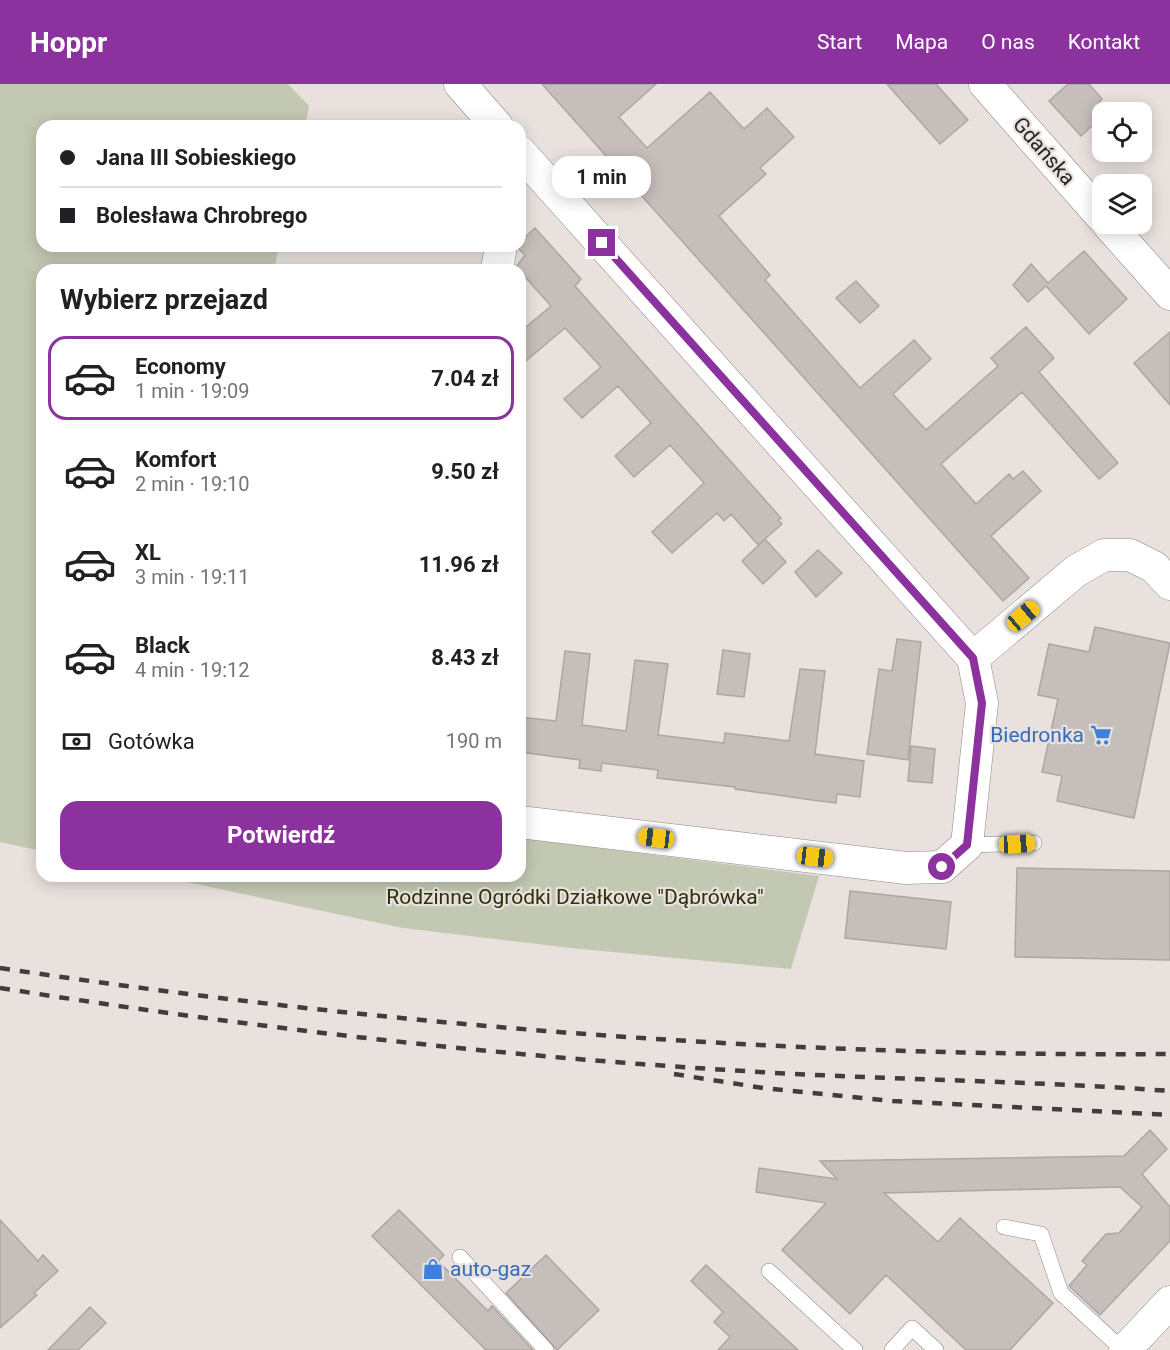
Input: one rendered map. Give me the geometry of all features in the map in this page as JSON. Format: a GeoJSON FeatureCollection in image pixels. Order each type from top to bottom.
{"type":"FeatureCollection","features":[{"type":"Feature","properties":{"kind":"street"},"geometry":{"type":"LineString","coordinates":[[460,84],[492,120]]}},
{"type":"Feature","properties":{"kind":"street","name":"Gdańska"},"geometry":{"type":"LineString","coordinates":[[985,84],[1092,206]]}},
{"type":"Feature","properties":{"kind":"street"},"geometry":{"type":"LineString","coordinates":[[526,823],[906,868],[942,867],[967,845],[982,703],[973,658],[527,172]]}},
{"type":"Feature","properties":{"kind":"street"},"geometry":{"type":"LineString","coordinates":[[1117,234],[1170,294]]}},
{"type":"Feature","properties":{"kind":"street"},"geometry":{"type":"LineString","coordinates":[[973,658],[1076,572],[1104,555],[1130,555],[1154,567],[1170,584]]}},
{"type":"Feature","properties":{"kind":"street"},"geometry":{"type":"LineString","coordinates":[[1124,1350],[1170,1302]]}},
{"type":"Feature","properties":{"kind":"lane"},"geometry":{"type":"LineString","coordinates":[[967,845],[1034,843]]}},
{"type":"Feature","properties":{"kind":"lane"},"geometry":{"type":"LineString","coordinates":[[1004,1227],[1041,1234],[1061,1293],[1124,1350]]}},
{"type":"Feature","properties":{"kind":"lane"},"geometry":{"type":"LineString","coordinates":[[460,1257],[546,1350]]}},
{"type":"Feature","properties":{"kind":"lane"},"geometry":{"type":"LineString","coordinates":[[769,1271],[855,1350]]}},
{"type":"Feature","properties":{"kind":"lane"},"geometry":{"type":"LineString","coordinates":[[892,1350],[912,1328],[936,1350]]}},
{"type":"Feature","properties":{"kind":"green space"},"geometry":{"type":"Polygon","coordinates":[[[0,84],[288,84],[309,106],[306,120],[36,120],[36,252],[278,252],[275,264],[36,264],[36,850],[0,842],[0,84]]]}},
{"type":"Feature","properties":{"kind":"green space","name":"Rodzinne Ogródki Działkowe \"Dąbrówka\""},"geometry":{"type":"Polygon","coordinates":[[[526,839],[819,876],[791,969],[571,948],[403,928],[186,882],[526,882],[526,839]]]}},
{"type":"Feature","properties":{"kind":"building"},"geometry":{"type":"Polygon","coordinates":[[[542,84],[656,84],[619,117],[647,148],[710,92],[744,129],[767,108],[794,137],[760,168],[766,174],[719,216],[770,275],[765,280],[860,388],[914,340],[931,359],[893,394],[926,430],[998,366],[991,358],[1026,327],[1054,358],[1039,372],[1118,463],[1099,479],[1022,392],[941,464],[976,504],[1009,474],[1013,479],[1023,471],[1041,491],[991,536],[1029,578],[1003,601],[542,84]]]}},
{"type":"Feature","properties":{"kind":"building"},"geometry":{"type":"Polygon","coordinates":[[[887,84],[936,84],[968,120],[940,144],[887,84]]]}},
{"type":"Feature","properties":{"kind":"building"},"geometry":{"type":"Polygon","coordinates":[[[1068,84],[1089,84],[1102,99],[1100,102],[1092,102],[1092,126],[1081,136],[1049,101],[1068,84]]]}},
{"type":"Feature","properties":{"kind":"building"},"geometry":{"type":"Polygon","coordinates":[[[535,228],[581,279],[575,286],[781,518],[778,520],[782,524],[758,545],[731,514],[724,521],[717,513],[672,553],[652,532],[704,483],[670,445],[634,477],[615,456],[651,423],[618,386],[582,418],[564,399],[601,367],[565,328],[526,361],[526,327],[551,306],[526,278],[526,264],[518,264],[525,255],[522,252],[526,252],[526,236],[535,228]]]}},
{"type":"Feature","properties":{"kind":"building"},"geometry":{"type":"Polygon","coordinates":[[[1084,251],[1127,299],[1089,334],[1046,286],[1028,302],[1013,285],[1031,264],[1048,283],[1084,251]]]}},
{"type":"Feature","properties":{"kind":"building"},"geometry":{"type":"Polygon","coordinates":[[[856,281],[879,306],[860,323],[836,298],[856,281]]]}},
{"type":"Feature","properties":{"kind":"building"},"geometry":{"type":"Polygon","coordinates":[[[1170,332],[1170,405],[1134,363],[1170,332]]]}},
{"type":"Feature","properties":{"kind":"building"},"geometry":{"type":"Polygon","coordinates":[[[765,539],[786,562],[763,584],[742,561],[765,539]]]}},
{"type":"Feature","properties":{"kind":"building"},"geometry":{"type":"Polygon","coordinates":[[[818,550],[842,573],[816,597],[795,572],[818,550]]]}},
{"type":"Feature","properties":{"kind":"building","name":"Biedronka"},"geometry":{"type":"Polygon","coordinates":[[[1095,627],[1170,643],[1134,818],[1057,801],[1062,776],[1042,772],[1058,699],[1038,695],[1049,644],[1089,652],[1095,627]]]}},
{"type":"Feature","properties":{"kind":"building"},"geometry":{"type":"Polygon","coordinates":[[[897,639],[921,642],[908,760],[867,754],[879,669],[892,671],[897,639]]]}},
{"type":"Feature","properties":{"kind":"building"},"geometry":{"type":"Polygon","coordinates":[[[723,650],[750,654],[744,697],[717,694],[723,650]]]}},
{"type":"Feature","properties":{"kind":"building"},"geometry":{"type":"Polygon","coordinates":[[[565,651],[590,654],[582,725],[626,731],[635,660],[668,664],[658,735],[724,743],[725,733],[789,741],[800,669],[825,671],[815,754],[864,761],[860,797],[837,794],[836,803],[812,800],[735,789],[735,787],[657,778],[658,770],[602,763],[601,771],[579,768],[580,760],[526,753],[526,718],[556,721],[565,651]]]}},
{"type":"Feature","properties":{"kind":"building"},"geometry":{"type":"Polygon","coordinates":[[[911,746],[935,749],[932,783],[908,781],[911,746]]]}},
{"type":"Feature","properties":{"kind":"building"},"geometry":{"type":"Polygon","coordinates":[[[1017,868],[1170,871],[1170,960],[1015,957],[1017,868]]]}},
{"type":"Feature","properties":{"kind":"building"},"geometry":{"type":"Polygon","coordinates":[[[850,891],[951,902],[946,949],[845,938],[850,891]]]}},
{"type":"Feature","properties":{"kind":"building"},"geometry":{"type":"Polygon","coordinates":[[[1150,1130],[1167,1149],[1142,1174],[1170,1207],[1170,1241],[1100,1315],[1069,1286],[1087,1265],[1082,1261],[1106,1234],[1119,1233],[1142,1207],[1120,1187],[884,1193],[938,1242],[960,1218],[1053,1303],[1010,1350],[966,1350],[886,1275],[850,1314],[782,1250],[826,1203],[756,1192],[759,1168],[837,1179],[820,1161],[1124,1156],[1150,1130]]]}},
{"type":"Feature","properties":{"kind":"building"},"geometry":{"type":"Polygon","coordinates":[[[399,1210],[444,1255],[438,1261],[488,1311],[492,1306],[533,1350],[486,1350],[372,1236],[399,1210]]]}},
{"type":"Feature","properties":{"kind":"building"},"geometry":{"type":"Polygon","coordinates":[[[0,1220],[38,1261],[43,1255],[58,1271],[34,1293],[37,1295],[0,1328],[0,1220]]]}},
{"type":"Feature","properties":{"kind":"building"},"geometry":{"type":"Polygon","coordinates":[[[546,1255],[599,1310],[557,1350],[506,1293],[546,1255]]]}},
{"type":"Feature","properties":{"kind":"building"},"geometry":{"type":"Polygon","coordinates":[[[706,1265],[798,1350],[718,1350],[730,1337],[714,1322],[723,1312],[691,1281],[706,1265]]]}},
{"type":"Feature","properties":{"kind":"building"},"geometry":{"type":"Polygon","coordinates":[[[90,1307],[106,1323],[78,1350],[48,1350],[90,1307]]]}},
{"type":"Feature","properties":{"kind":"railway"},"geometry":{"type":"LineString","coordinates":[[0,968],[291,1006],[584,1034],[877,1050],[1023,1054],[1170,1054]]}},
{"type":"Feature","properties":{"kind":"railway"},"geometry":{"type":"LineString","coordinates":[[0,988],[272,1027],[545,1056],[783,1073],[1060,1084],[1170,1091]]}},
{"type":"Feature","properties":{"kind":"railway"},"geometry":{"type":"LineString","coordinates":[[674,1074],[763,1088],[893,1101],[1170,1115]]}},
{"type":"Feature","properties":{"kind":"place","name":"Biedronka"},"geometry":{"type":"Point","coordinates":[1101,735]}},
{"type":"Feature","properties":{"kind":"place","name":"auto-gaz"},"geometry":{"type":"Point","coordinates":[433,1269]}},
{"type":"Feature","properties":{"kind":"route"},"geometry":{"type":"LineString","coordinates":[[602,243],[973,658],[979,676],[982,703],[967,845],[942,867]]}}]}
